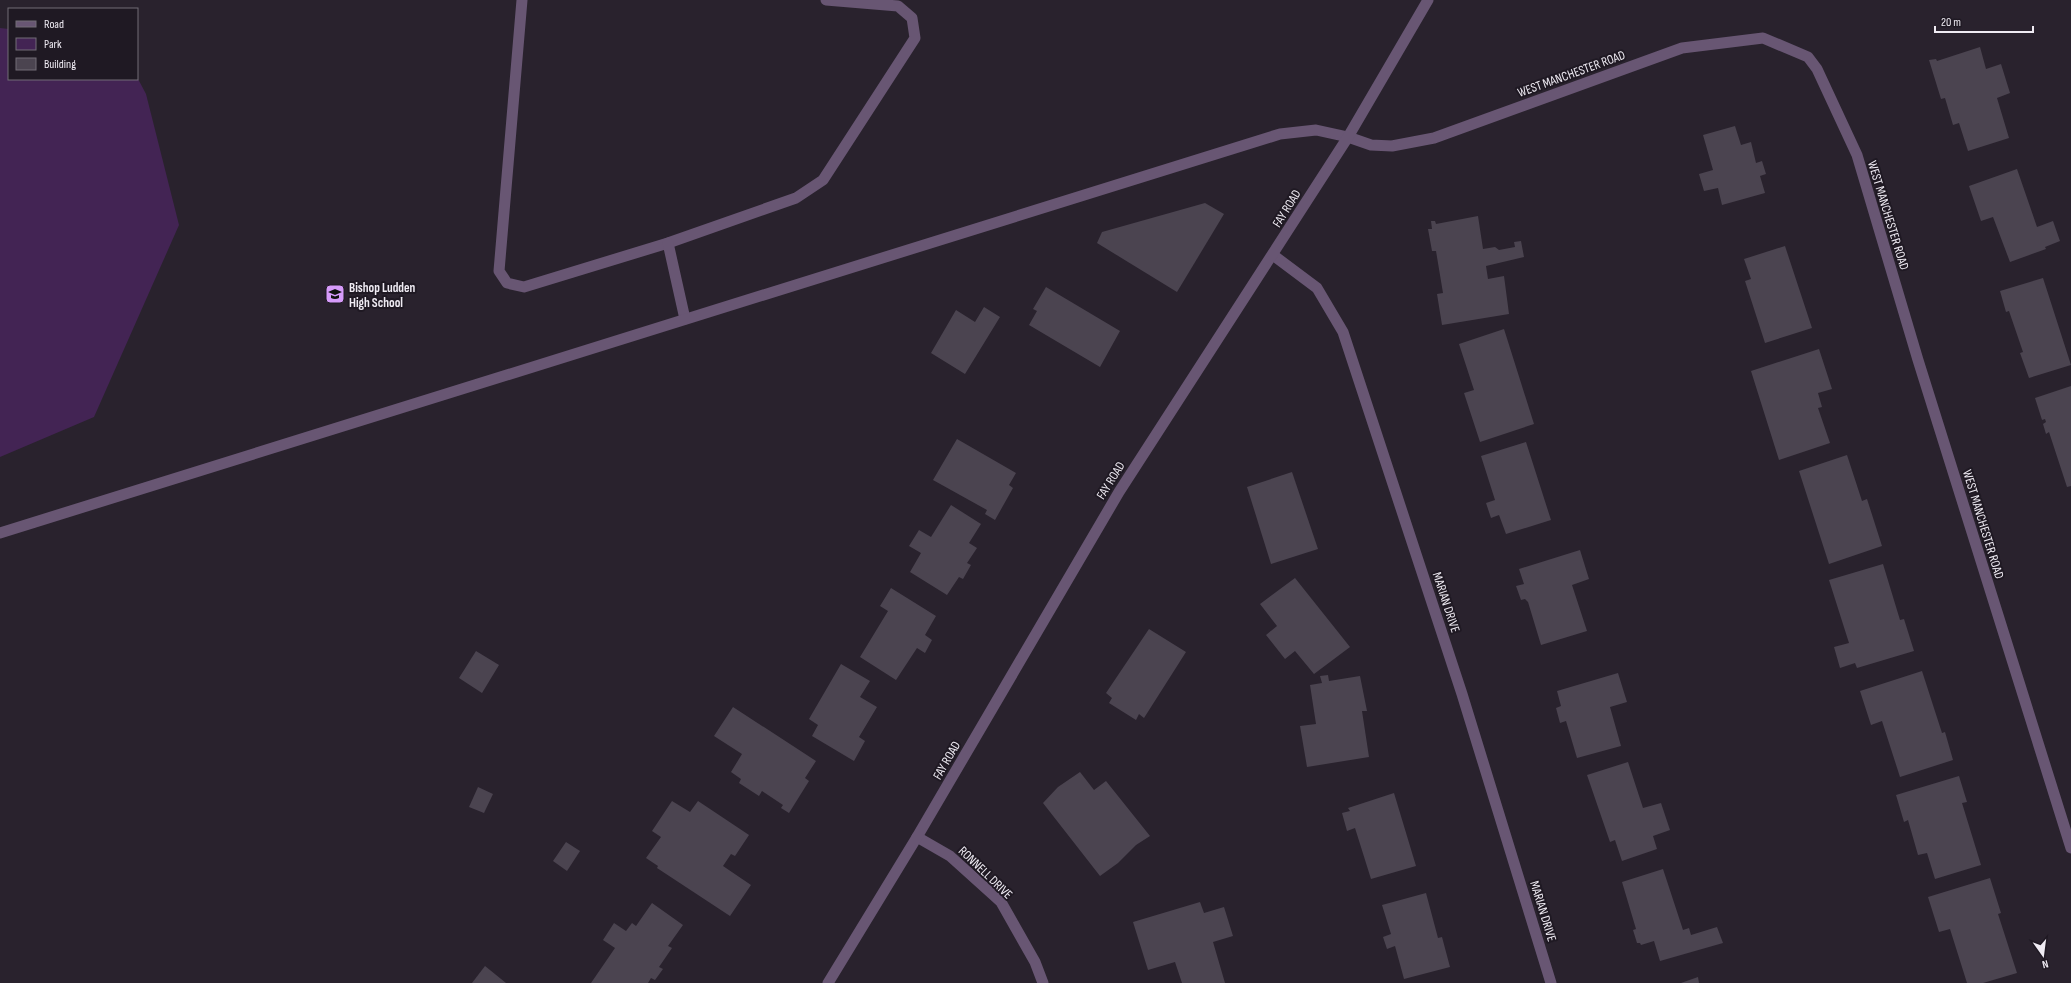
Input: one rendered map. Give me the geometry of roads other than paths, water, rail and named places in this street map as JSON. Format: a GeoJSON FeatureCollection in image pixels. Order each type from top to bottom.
{"type":"FeatureCollection","features":[{"type":"Feature","properties":{"kind":"street"},"geometry":{"type":"LineString","coordinates":[[522,0],[499,270],[507,283],[524,287],[668,244],[796,198],[823,180],[915,38],[912,18],[898,6],[826,0]]}},
{"type":"Feature","properties":{"kind":"street","name":"FAY ROAD"},"geometry":{"type":"LineString","coordinates":[[828,983],[917,837],[1119,492],[1273,255],[1348,136],[1428,0]]}},
{"type":"Feature","properties":{"kind":"street","name":"WEST MANCHESTER ROAD"},"geometry":{"type":"LineString","coordinates":[[0,533],[1280,134],[1316,130],[1348,136],[1371,145],[1392,146],[1434,138],[1682,48],[1763,38],[1808,57],[1818,69],[1857,156],[1923,376],[2071,848]]}},
{"type":"Feature","properties":{"kind":"street"},"geometry":{"type":"LineString","coordinates":[[668,244],[685,319]]}},
{"type":"Feature","properties":{"kind":"street","name":"MARIAN DRIVE"},"geometry":{"type":"LineString","coordinates":[[1273,255],[1317,288],[1343,332],[1460,687],[1551,983]]}},
{"type":"Feature","properties":{"kind":"street","name":"RONNELL DRIVE"},"geometry":{"type":"LineString","coordinates":[[917,837],[950,856],[1001,902],[1035,962],[1043,983]]}},
{"type":"Feature","properties":{"kind":"place","name":"Bishop Ludden High School"},"geometry":{"type":"Point","coordinates":[335,294]}}]}
